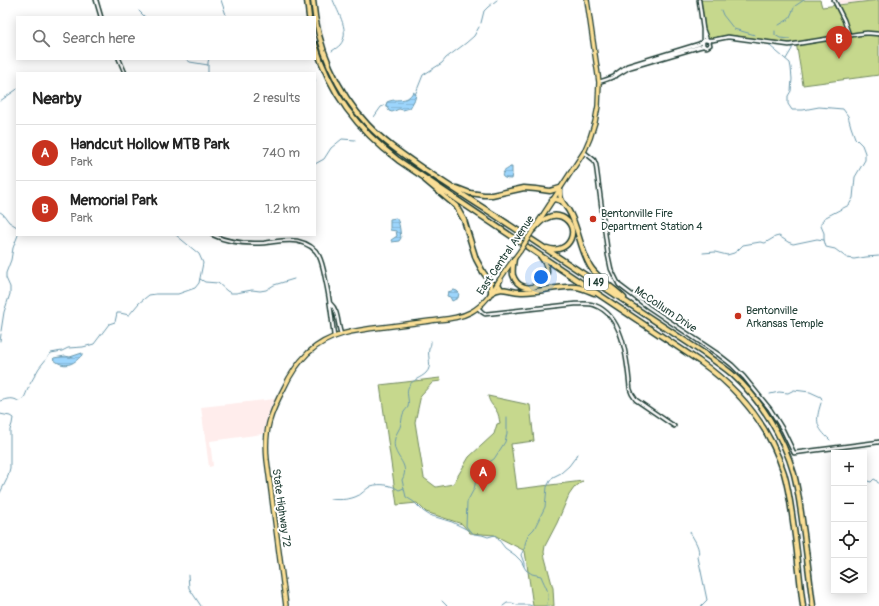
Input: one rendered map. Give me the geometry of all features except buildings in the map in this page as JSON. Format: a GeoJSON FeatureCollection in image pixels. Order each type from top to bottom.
{"type":"FeatureCollection","features":[{"type":"Feature","properties":{"kind":"highway"},"geometry":{"type":"LineString","coordinates":[[307,0],[309,16]]}},
{"type":"Feature","properties":{"kind":"highway","name":"I 49"},"geometry":{"type":"LineString","coordinates":[[313,0],[316,16]]}},
{"type":"Feature","properties":{"kind":"highway","name":"I 49"},"geometry":{"type":"LineString","coordinates":[[316,18],[326,58],[338,84],[368,124],[384,140],[453,188],[705,354],[732,374],[755,399],[774,427],[789,458],[794,474],[798,491],[813,606]]}},
{"type":"Feature","properties":{"kind":"highway","name":"I 49"},"geometry":{"type":"LineString","coordinates":[[316,47],[328,79],[347,109],[359,124],[383,148],[398,160],[713,371],[739,395],[761,423],[784,472],[791,507],[803,606]]}},
{"type":"Feature","properties":{"kind":"highway"},"geometry":{"type":"LineString","coordinates":[[423,176],[425,180],[456,206],[464,220],[476,259],[491,283],[491,293],[501,289],[514,292],[530,292],[564,287],[578,287],[612,303]]}},
{"type":"Feature","properties":{"kind":"highway"},"geometry":{"type":"LineString","coordinates":[[453,188],[484,195],[524,188],[550,191],[559,190],[561,201]]}},
{"type":"Feature","properties":{"kind":"highway"},"geometry":{"type":"LineString","coordinates":[[552,200],[556,199],[561,201],[568,208],[574,220],[591,269],[633,307]]}},
{"type":"Feature","properties":{"kind":"highway"},"geometry":{"type":"LineString","coordinates":[[533,230],[546,218],[554,216],[563,218],[571,226],[572,236],[566,246],[557,250],[542,246]]}},
{"type":"Feature","properties":{"kind":"highway"},"geometry":{"type":"LineString","coordinates":[[514,259],[513,273],[516,281],[520,285],[526,287],[534,287],[540,285],[544,281],[547,274],[546,264],[538,254]]}},
{"type":"Feature","properties":{"kind":"highway"},"geometry":{"type":"LineString","coordinates":[[500,280],[498,284],[501,289]]}},
{"type":"Feature","properties":{"kind":"main road","name":"East Central Avenue"},"geometry":{"type":"LineString","coordinates":[[272,412],[285,385],[300,362],[314,348],[323,342],[341,334],[456,318],[466,315],[483,304],[520,251],[584,152],[590,138],[598,106],[598,82],[586,0]]}},
{"type":"Feature","properties":{"kind":"main road","name":"State Highway 72"},"geometry":{"type":"LineString","coordinates":[[272,412],[266,438],[266,451],[286,606]]}},
{"type":"Feature","properties":{"kind":"street"},"geometry":{"type":"LineString","coordinates":[[96,0],[101,16]]}},
{"type":"Feature","properties":{"kind":"street"},"geometry":{"type":"LineString","coordinates":[[699,0],[703,29],[702,45],[704,46]]}},
{"type":"Feature","properties":{"kind":"street"},"geometry":{"type":"LineString","coordinates":[[834,0],[844,20],[849,35]]}},
{"type":"Feature","properties":{"kind":"street"},"geometry":{"type":"LineString","coordinates":[[703,29],[710,45]]}},
{"type":"Feature","properties":{"kind":"street"},"geometry":{"type":"LineString","coordinates":[[616,76],[616,74],[627,66],[708,40],[732,38],[789,44],[849,35],[867,33],[879,34]]}},
{"type":"Feature","properties":{"kind":"street"},"geometry":{"type":"LineString","coordinates":[[598,82],[616,76],[627,68],[699,46],[707,47],[722,39]]}},
{"type":"Feature","properties":{"kind":"street"},"geometry":{"type":"LineString","coordinates":[[119,60],[125,72]]}},
{"type":"Feature","properties":{"kind":"street","name":"McCollum Drive"},"geometry":{"type":"LineString","coordinates":[[584,152],[594,160],[596,165],[610,269],[619,285],[732,365],[751,385],[770,409],[783,430],[794,454],[879,442]]}},
{"type":"Feature","properties":{"kind":"street"},"geometry":{"type":"LineString","coordinates":[[216,236],[237,243],[251,244],[289,240],[308,244],[318,255],[322,264],[330,303],[334,337]]}},
{"type":"Feature","properties":{"kind":"street"},"geometry":{"type":"LineString","coordinates":[[330,303],[336,311],[341,334]]}},
{"type":"Feature","properties":{"kind":"street"},"geometry":{"type":"LineString","coordinates":[[478,308],[485,314],[575,304],[593,305],[602,309],[613,320],[623,343],[632,394],[636,400],[674,426]]}},
{"type":"Feature","properties":{"kind":"shaded area"},"geometry":{"type":"Polygon","coordinates":[[[838,0],[875,0],[840,4],[838,0]]]}},
{"type":"Feature","properties":{"kind":"shaded area"},"geometry":{"type":"Polygon","coordinates":[[[275,399],[269,412],[263,434],[210,441],[213,466],[209,467],[201,407],[275,399]]]}},
{"type":"Feature","properties":{"kind":"green space"},"geometry":{"type":"Polygon","coordinates":[[[701,0],[820,0],[822,7],[879,0],[879,75],[803,85],[796,42],[788,43],[729,35],[709,39],[706,36],[701,0]]]}},
{"type":"Feature","properties":{"kind":"green space"},"geometry":{"type":"Polygon","coordinates":[[[440,378],[441,381],[433,382],[421,395],[415,422],[424,478],[436,487],[453,484],[469,457],[494,434],[497,424],[500,423],[498,413],[490,402],[488,396],[530,405],[534,441],[511,444],[517,489],[583,481],[574,488],[569,495],[545,546],[544,552],[553,588],[554,606],[533,606],[525,551],[494,535],[470,533],[462,524],[426,512],[417,503],[397,505],[380,385],[440,378]]]}},
{"type":"Feature","properties":{"kind":"water"},"geometry":{"type":"Polygon","coordinates":[[[413,92],[416,94],[410,108],[403,110],[399,109],[392,112],[389,111],[386,105],[387,102],[408,98],[413,92]]]}},
{"type":"Feature","properties":{"kind":"water"},"geometry":{"type":"Polygon","coordinates":[[[512,167],[511,179],[504,178],[502,175],[504,171],[512,167]]]}},
{"type":"Feature","properties":{"kind":"water"},"geometry":{"type":"Polygon","coordinates":[[[396,218],[399,225],[401,238],[399,241],[392,242],[391,240],[397,236],[396,231],[390,230],[390,219],[396,218]]]}},
{"type":"Feature","properties":{"kind":"water"},"geometry":{"type":"Polygon","coordinates":[[[454,290],[459,293],[458,298],[452,301],[450,297],[447,296],[448,292],[454,290]]]}},
{"type":"Feature","properties":{"kind":"water"},"geometry":{"type":"Polygon","coordinates":[[[82,353],[82,355],[75,361],[65,365],[53,359],[65,356],[70,357],[82,353]]]}},
{"type":"Feature","properties":{"kind":"waterway"},"geometry":{"type":"LineString","coordinates":[[221,0],[226,16]]}},
{"type":"Feature","properties":{"kind":"waterway"},"geometry":{"type":"LineString","coordinates":[[332,51],[340,45],[344,34],[344,28],[333,0]]}},
{"type":"Feature","properties":{"kind":"waterway"},"geometry":{"type":"LineString","coordinates":[[481,23],[484,11],[497,0]]}},
{"type":"Feature","properties":{"kind":"waterway"},"geometry":{"type":"LineString","coordinates":[[795,6],[804,0]]}},
{"type":"Feature","properties":{"kind":"waterway"},"geometry":{"type":"LineString","coordinates":[[779,25],[789,19],[794,8]]}},
{"type":"Feature","properties":{"kind":"waterway"},"geometry":{"type":"LineString","coordinates":[[721,10],[734,29],[755,35]]}},
{"type":"Feature","properties":{"kind":"waterway"},"geometry":{"type":"LineString","coordinates":[[139,11],[144,16]]}},
{"type":"Feature","properties":{"kind":"waterway"},"geometry":{"type":"LineString","coordinates":[[415,95],[423,75],[442,63],[446,58],[466,43],[474,36],[479,27]]}},
{"type":"Feature","properties":{"kind":"waterway"},"geometry":{"type":"LineString","coordinates":[[775,31],[775,35],[780,38],[791,40]]}},
{"type":"Feature","properties":{"kind":"waterway"},"geometry":{"type":"LineString","coordinates":[[770,46],[790,63],[792,79],[791,91],[788,96],[788,104],[792,110],[803,110],[819,107],[843,109],[848,116],[855,138],[862,145],[865,153],[865,160],[855,177],[853,198],[849,205],[824,218],[821,224],[826,247],[835,249],[847,258],[854,259],[879,256]]}},
{"type":"Feature","properties":{"kind":"waterway"},"geometry":{"type":"LineString","coordinates":[[786,59],[792,47]]}},
{"type":"Feature","properties":{"kind":"waterway"},"geometry":{"type":"LineString","coordinates":[[187,60],[190,62],[208,65]]}},
{"type":"Feature","properties":{"kind":"waterway"},"geometry":{"type":"LineString","coordinates":[[208,72],[209,60]]}},
{"type":"Feature","properties":{"kind":"waterway"},"geometry":{"type":"LineString","coordinates":[[0,101],[16,90]]}},
{"type":"Feature","properties":{"kind":"waterway"},"geometry":{"type":"LineString","coordinates":[[374,117],[381,107],[386,105]]}},
{"type":"Feature","properties":{"kind":"waterway"},"geometry":{"type":"LineString","coordinates":[[316,163],[324,159],[331,148],[342,139],[355,140]]}},
{"type":"Feature","properties":{"kind":"waterway"},"geometry":{"type":"LineString","coordinates":[[0,212],[9,222],[16,226]]}},
{"type":"Feature","properties":{"kind":"waterway"},"geometry":{"type":"LineString","coordinates":[[1,331],[4,312],[10,294],[10,287],[6,278],[6,273],[18,236]]}},
{"type":"Feature","properties":{"kind":"waterway"},"geometry":{"type":"LineString","coordinates":[[30,384],[39,368],[51,353],[68,348],[83,347],[94,344],[109,324],[115,322],[117,313],[129,315],[139,303],[149,295],[178,294],[195,288],[199,283],[203,263],[199,254],[177,236]]}},
{"type":"Feature","properties":{"kind":"waterway"},"geometry":{"type":"LineString","coordinates":[[703,253],[715,252],[727,255],[734,253],[743,245],[760,242],[765,243],[779,236],[793,244],[817,239],[824,240]]}},
{"type":"Feature","properties":{"kind":"waterway"},"geometry":{"type":"LineString","coordinates":[[200,279],[205,282],[218,283],[231,293],[266,290],[274,285],[294,279]]}},
{"type":"Feature","properties":{"kind":"waterway"},"geometry":{"type":"LineString","coordinates":[[0,341],[1,334]]}},
{"type":"Feature","properties":{"kind":"waterway"},"geometry":{"type":"LineString","coordinates":[[431,341],[428,370],[412,382],[408,388],[408,407],[403,413],[395,438],[395,450],[403,464],[404,469],[402,480],[406,497],[429,515],[452,522],[474,534],[488,537],[495,535],[505,548],[521,561],[526,570],[532,574],[541,576],[548,594],[546,606]]}},
{"type":"Feature","properties":{"kind":"waterway"},"geometry":{"type":"LineString","coordinates":[[0,401],[9,399],[18,401],[21,400],[24,398],[29,387]]}},
{"type":"Feature","properties":{"kind":"waterway"},"geometry":{"type":"LineString","coordinates":[[770,394],[779,392],[788,393],[794,390],[810,392],[821,397],[822,400]]}},
{"type":"Feature","properties":{"kind":"waterway"},"geometry":{"type":"LineString","coordinates":[[821,403],[818,415],[818,424],[819,428],[830,440]]}},
{"type":"Feature","properties":{"kind":"waterway"},"geometry":{"type":"LineString","coordinates":[[0,414],[13,418],[10,430],[10,468],[7,479],[0,493]]}},
{"type":"Feature","properties":{"kind":"waterway"},"geometry":{"type":"LineString","coordinates":[[469,530],[466,526],[467,502],[483,466],[494,459],[505,442],[507,433],[507,417]]}},
{"type":"Feature","properties":{"kind":"waterway"},"geometry":{"type":"LineString","coordinates":[[524,566],[521,555],[528,535],[534,529],[545,507],[547,487],[553,477],[561,473],[569,466],[578,454]]}},
{"type":"Feature","properties":{"kind":"waterway"},"geometry":{"type":"LineString","coordinates":[[867,481],[871,482],[874,479],[879,483]]}},
{"type":"Feature","properties":{"kind":"waterway"},"geometry":{"type":"LineString","coordinates":[[330,499],[342,500],[352,498],[360,495],[369,487],[374,485],[386,485],[399,490],[404,488]]}},
{"type":"Feature","properties":{"kind":"waterway"},"geometry":{"type":"LineString","coordinates":[[690,532],[699,550],[698,557],[707,600],[701,606]]}},
{"type":"Feature","properties":{"kind":"waterway"},"geometry":{"type":"LineString","coordinates":[[188,575],[189,588],[201,606]]}},
{"type":"Feature","properties":{"kind":"waterway"},"geometry":{"type":"LineString","coordinates":[[442,601],[447,606]]}},
{"type":"Feature","properties":{"kind":"waterway"},"geometry":{"type":"LineString","coordinates":[[503,606],[507,603],[532,606]]}},
{"type":"Feature","properties":{"kind":"place","name":"Memorial Park"},"geometry":{"type":"Point","coordinates":[839,59]}},
{"type":"Feature","properties":{"kind":"place","name":"Bentonville Fire Department Station 4"},"geometry":{"type":"Point","coordinates":[593,219]}},
{"type":"Feature","properties":{"kind":"place","name":"Bentonville Arkansas Temple"},"geometry":{"type":"Point","coordinates":[738,316]}},
{"type":"Feature","properties":{"kind":"place","name":"Handcut Hollow MTB Park"},"geometry":{"type":"Point","coordinates":[483,492]}}]}
